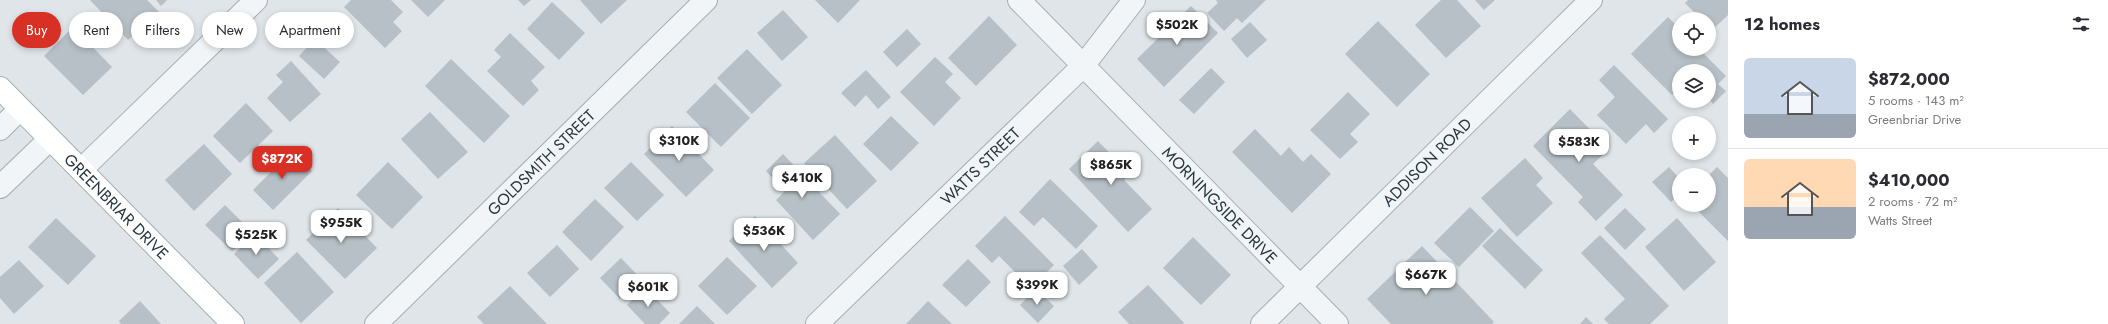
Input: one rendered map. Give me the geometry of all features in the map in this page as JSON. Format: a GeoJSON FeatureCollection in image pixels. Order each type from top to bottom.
{"type":"FeatureCollection","features":[{"type":"Feature","properties":{"kind":"main road","name":"GREENBRIAR DRIVE"},"geometry":{"type":"LineString","coordinates":[[0,88],[233,324]]}},
{"type":"Feature","properties":{"kind":"street"},"geometry":{"type":"LineString","coordinates":[[81,170],[256,0]]}},
{"type":"Feature","properties":{"kind":"street","name":"GOLDSMITH STREET"},"geometry":{"type":"LineString","coordinates":[[376,324],[706,0]]}},
{"type":"Feature","properties":{"kind":"street","name":"MORNINGSIDE DRIVE"},"geometry":{"type":"LineString","coordinates":[[1019,0],[1337,324]]}},
{"type":"Feature","properties":{"kind":"street","name":"WATTS STREET"},"geometry":{"type":"LineString","coordinates":[[817,324],[1083,66],[1134,0]]}},
{"type":"Feature","properties":{"kind":"street","name":"ADDISON ROAD"},"geometry":{"type":"LineString","coordinates":[[1262,324],[1591,0]]}},
{"type":"Feature","properties":{"kind":"street"},"geometry":{"type":"LineString","coordinates":[[0,129],[20,109]]}},
{"type":"Feature","properties":{"kind":"street"},"geometry":{"type":"LineString","coordinates":[[0,187],[50,139]]}},
{"type":"Feature","properties":{"kind":"building"},"geometry":{"type":"Polygon","coordinates":[[[90,0],[147,0],[159,12],[131,12],[131,37],[128,40],[123,35],[123,12],[101,12],[90,0]]]}},
{"type":"Feature","properties":{"kind":"building"},"geometry":{"type":"Polygon","coordinates":[[[156,0],[167,0],[161,6],[156,0]]]}},
{"type":"Feature","properties":{"kind":"building"},"geometry":{"type":"Polygon","coordinates":[[[351,0],[391,0],[403,12],[393,22],[402,31],[385,48],[354,17],[354,12],[349,12],[344,7],[351,0]]]}},
{"type":"Feature","properties":{"kind":"building"},"geometry":{"type":"Polygon","coordinates":[[[411,0],[445,0],[428,17],[411,0]]]}},
{"type":"Feature","properties":{"kind":"building"},"geometry":{"type":"Polygon","coordinates":[[[518,0],[531,0],[524,6],[518,0]]]}},
{"type":"Feature","properties":{"kind":"building"},"geometry":{"type":"Polygon","coordinates":[[[580,0],[627,0],[601,24],[580,0]]]}},
{"type":"Feature","properties":{"kind":"building"},"geometry":{"type":"Polygon","coordinates":[[[815,0],[860,0],[838,23],[815,0]]]}},
{"type":"Feature","properties":{"kind":"building"},"geometry":{"type":"Polygon","coordinates":[[[1216,0],[1266,0],[1242,23],[1237,18],[1224,31],[1207,13],[1218,3],[1216,0]]]}},
{"type":"Feature","properties":{"kind":"building"},"geometry":{"type":"Polygon","coordinates":[[[1441,0],[1457,0],[1481,26],[1446,58],[1415,25],[1441,0]]]}},
{"type":"Feature","properties":{"kind":"building"},"geometry":{"type":"Polygon","coordinates":[[[1475,0],[1495,0],[1484,10],[1475,0]]]}},
{"type":"Feature","properties":{"kind":"building"},"geometry":{"type":"Polygon","coordinates":[[[1688,0],[1728,0],[1728,15],[1716,26],[1716,12],[1694,12],[1685,3],[1688,0]]]}},
{"type":"Feature","properties":{"kind":"building"},"geometry":{"type":"Polygon","coordinates":[[[552,2],[585,33],[559,60],[527,29],[552,2]]]}},
{"type":"Feature","properties":{"kind":"building"},"geometry":{"type":"Polygon","coordinates":[[[1191,6],[1218,33],[1164,87],[1137,59],[1191,6]]]}},
{"type":"Feature","properties":{"kind":"building"},"geometry":{"type":"Polygon","coordinates":[[[783,10],[808,37],[782,61],[757,33],[783,10]]]}},
{"type":"Feature","properties":{"kind":"building"},"geometry":{"type":"Polygon","coordinates":[[[989,16],[1017,45],[976,86],[948,58],[989,16]]]}},
{"type":"Feature","properties":{"kind":"building"},"geometry":{"type":"Polygon","coordinates":[[[1668,17],[1672,21],[1672,56],[1706,56],[1714,64],[1672,64],[1672,95],[1631,54],[1668,17]]]}},
{"type":"Feature","properties":{"kind":"building"},"geometry":{"type":"Polygon","coordinates":[[[1378,21],[1430,74],[1397,107],[1345,54],[1378,21]]]}},
{"type":"Feature","properties":{"kind":"building"},"geometry":{"type":"Polygon","coordinates":[[[1250,22],[1267,40],[1247,58],[1231,39],[1250,22]]]}},
{"type":"Feature","properties":{"kind":"building"},"geometry":{"type":"Polygon","coordinates":[[[907,29],[921,44],[897,67],[883,52],[907,29]]]}},
{"type":"Feature","properties":{"kind":"building"},"geometry":{"type":"Polygon","coordinates":[[[69,31],[69,48],[93,48],[112,67],[83,95],[44,56],[52,48],[61,48],[61,39],[69,31]]]}},
{"type":"Feature","properties":{"kind":"building"},"geometry":{"type":"Polygon","coordinates":[[[510,33],[545,67],[531,81],[539,90],[523,106],[487,71],[501,57],[494,50],[510,33]]]}},
{"type":"Feature","properties":{"kind":"building"},"geometry":{"type":"Polygon","coordinates":[[[307,48],[325,48],[340,62],[324,79],[299,56],[307,48]]]}},
{"type":"Feature","properties":{"kind":"building"},"geometry":{"type":"Polygon","coordinates":[[[747,49],[782,85],[752,114],[717,78],[747,49]]]}},
{"type":"Feature","properties":{"kind":"building"},"geometry":{"type":"Polygon","coordinates":[[[935,57],[953,74],[945,82],[961,98],[934,126],[900,92],[935,57]]]}},
{"type":"Feature","properties":{"kind":"building"},"geometry":{"type":"Polygon","coordinates":[[[451,59],[510,116],[484,143],[425,86],[451,59]]]}},
{"type":"Feature","properties":{"kind":"building"},"geometry":{"type":"Polygon","coordinates":[[[291,61],[321,94],[290,122],[267,98],[283,82],[276,75],[291,61]]]}},
{"type":"Feature","properties":{"kind":"building"},"geometry":{"type":"Polygon","coordinates":[[[1614,65],[1668,119],[1654,133],[1646,124],[1626,144],[1597,115],[1615,97],[1599,80],[1614,65]]]}},
{"type":"Feature","properties":{"kind":"building"},"geometry":{"type":"Polygon","coordinates":[[[1716,66],[1726,76],[1718,84],[1726,91],[1716,101],[1716,66]]]}},
{"type":"Feature","properties":{"kind":"building"},"geometry":{"type":"Polygon","coordinates":[[[1211,68],[1225,82],[1194,114],[1179,100],[1211,68]]]}},
{"type":"Feature","properties":{"kind":"building"},"geometry":{"type":"Polygon","coordinates":[[[866,70],[891,97],[878,109],[866,95],[855,107],[841,93],[866,70]]]}},
{"type":"Feature","properties":{"kind":"building"},"geometry":{"type":"Polygon","coordinates":[[[715,83],[750,118],[721,147],[686,112],[715,83]]]}},
{"type":"Feature","properties":{"kind":"building"},"geometry":{"type":"Polygon","coordinates":[[[1348,92],[1370,114],[1350,134],[1358,142],[1340,159],[1310,130],[1348,92]]]}},
{"type":"Feature","properties":{"kind":"building"},"geometry":{"type":"Polygon","coordinates":[[[246,103],[273,131],[240,163],[213,136],[246,103]]]}},
{"type":"Feature","properties":{"kind":"building"},"geometry":{"type":"Polygon","coordinates":[[[1570,109],[1609,149],[1593,164],[1623,195],[1596,221],[1578,202],[1583,197],[1533,146],[1570,109]]]}},
{"type":"Feature","properties":{"kind":"building"},"geometry":{"type":"Polygon","coordinates":[[[430,112],[468,152],[438,179],[401,139],[430,112]]]}},
{"type":"Feature","properties":{"kind":"building"},"geometry":{"type":"Polygon","coordinates":[[[891,116],[919,143],[891,171],[863,144],[891,116]]]}},
{"type":"Feature","properties":{"kind":"building"},"geometry":{"type":"Polygon","coordinates":[[[672,126],[714,170],[686,197],[644,154],[672,126]]]}},
{"type":"Feature","properties":{"kind":"building"},"geometry":{"type":"Polygon","coordinates":[[[1255,129],[1281,156],[1289,147],[1303,162],[1311,154],[1331,174],[1292,213],[1232,152],[1255,129]]]}},
{"type":"Feature","properties":{"kind":"building"},"geometry":{"type":"Polygon","coordinates":[[[835,135],[877,181],[847,209],[804,163],[835,135]]]}},
{"type":"Feature","properties":{"kind":"building"},"geometry":{"type":"Polygon","coordinates":[[[1098,141],[1130,174],[1124,180],[1152,209],[1128,232],[1069,169],[1098,141]]]}},
{"type":"Feature","properties":{"kind":"building"},"geometry":{"type":"Polygon","coordinates":[[[204,144],[232,174],[194,211],[165,180],[204,144]]]}},
{"type":"Feature","properties":{"kind":"building"},"geometry":{"type":"Polygon","coordinates":[[[292,151],[312,171],[273,210],[253,190],[292,151]]]}},
{"type":"Feature","properties":{"kind":"building"},"geometry":{"type":"Polygon","coordinates":[[[783,154],[840,214],[813,240],[776,200],[785,191],[766,171],[783,154]]]}},
{"type":"Feature","properties":{"kind":"building"},"geometry":{"type":"Polygon","coordinates":[[[1525,158],[1543,178],[1536,185],[1553,203],[1517,237],[1481,198],[1525,158]]]}},
{"type":"Feature","properties":{"kind":"building"},"geometry":{"type":"Polygon","coordinates":[[[388,162],[423,197],[392,229],[356,195],[388,162]]]}},
{"type":"Feature","properties":{"kind":"building"},"geometry":{"type":"Polygon","coordinates":[[[631,162],[664,195],[637,221],[604,188],[631,162]]]}},
{"type":"Feature","properties":{"kind":"building"},"geometry":{"type":"Polygon","coordinates":[[[1669,167],[1672,170],[1672,201],[1671,202],[1652,182],[1669,167]]]}},
{"type":"Feature","properties":{"kind":"building"},"geometry":{"type":"Polygon","coordinates":[[[1717,167],[1728,178],[1728,241],[1699,212],[1716,212],[1717,167]]]}},
{"type":"Feature","properties":{"kind":"building"},"geometry":{"type":"Polygon","coordinates":[[[1050,179],[1098,226],[1076,249],[1043,217],[1034,226],[1019,212],[1050,179]]]}},
{"type":"Feature","properties":{"kind":"building"},"geometry":{"type":"Polygon","coordinates":[[[595,199],[624,227],[591,261],[562,232],[595,199]]]}},
{"type":"Feature","properties":{"kind":"building"},"geometry":{"type":"Polygon","coordinates":[[[225,205],[252,232],[232,251],[205,225],[225,205]]]}},
{"type":"Feature","properties":{"kind":"building"},"geometry":{"type":"Polygon","coordinates":[[[1470,207],[1494,231],[1459,267],[1434,243],[1470,207]]]}},
{"type":"Feature","properties":{"kind":"building"},"geometry":{"type":"Polygon","coordinates":[[[338,208],[377,248],[345,279],[306,240],[338,208]]]}},
{"type":"Feature","properties":{"kind":"building"},"geometry":{"type":"Polygon","coordinates":[[[1625,208],[1646,229],[1625,250],[1604,228],[1625,208]]]}},
{"type":"Feature","properties":{"kind":"building"},"geometry":{"type":"Polygon","coordinates":[[[755,216],[798,263],[772,288],[729,241],[755,216]]]}},
{"type":"Feature","properties":{"kind":"building"},"geometry":{"type":"Polygon","coordinates":[[[1005,216],[1054,265],[1031,288],[999,256],[992,263],[975,246],[1005,216]]]}},
{"type":"Feature","properties":{"kind":"building"},"geometry":{"type":"Polygon","coordinates":[[[56,218],[96,256],[68,285],[28,247],[56,218]]]}},
{"type":"Feature","properties":{"kind":"building"},"geometry":{"type":"Polygon","coordinates":[[[1677,218],[1716,262],[1684,291],[1645,247],[1677,218]]]}},
{"type":"Feature","properties":{"kind":"building"},"geometry":{"type":"Polygon","coordinates":[[[1500,228],[1543,270],[1525,289],[1482,246],[1500,228]]]}},
{"type":"Feature","properties":{"kind":"building"},"geometry":{"type":"Polygon","coordinates":[[[255,234],[279,259],[258,279],[234,254],[255,234]]]}},
{"type":"Feature","properties":{"kind":"building"},"geometry":{"type":"Polygon","coordinates":[[[1600,235],[1669,306],[1650,324],[1609,324],[1604,319],[1625,299],[1581,253],[1600,235]]]}},
{"type":"Feature","properties":{"kind":"building"},"geometry":{"type":"Polygon","coordinates":[[[1193,237],[1231,275],[1201,305],[1163,268],[1193,237]]]}},
{"type":"Feature","properties":{"kind":"building"},"geometry":{"type":"Polygon","coordinates":[[[557,245],[579,269],[550,297],[527,273],[557,245]]]}},
{"type":"Feature","properties":{"kind":"building"},"geometry":{"type":"Polygon","coordinates":[[[1422,246],[1494,322],[1492,324],[1391,324],[1367,299],[1422,246]]]}},
{"type":"Feature","properties":{"kind":"building"},"geometry":{"type":"Polygon","coordinates":[[[1082,249],[1098,267],[1079,285],[1063,266],[1082,249]]]}},
{"type":"Feature","properties":{"kind":"building"},"geometry":{"type":"Polygon","coordinates":[[[297,252],[334,292],[301,323],[264,283],[297,252]]]}},
{"type":"Feature","properties":{"kind":"building"},"geometry":{"type":"Polygon","coordinates":[[[727,257],[757,286],[727,315],[698,286],[727,257]]]}},
{"type":"Feature","properties":{"kind":"building"},"geometry":{"type":"Polygon","coordinates":[[[621,258],[641,279],[620,299],[600,278],[621,258]]]}},
{"type":"Feature","properties":{"kind":"building"},"geometry":{"type":"Polygon","coordinates":[[[968,259],[991,282],[966,307],[942,285],[968,259]]]}},
{"type":"Feature","properties":{"kind":"building"},"geometry":{"type":"Polygon","coordinates":[[[19,260],[44,286],[14,314],[0,298],[0,277],[19,260]]]}},
{"type":"Feature","properties":{"kind":"building"},"geometry":{"type":"Polygon","coordinates":[[[1148,285],[1184,323],[1129,324],[1118,312],[1148,285]]]}},
{"type":"Feature","properties":{"kind":"building"},"geometry":{"type":"Polygon","coordinates":[[[510,286],[547,324],[484,324],[477,317],[510,286]]]}},
{"type":"Feature","properties":{"kind":"building"},"geometry":{"type":"Polygon","coordinates":[[[645,287],[670,313],[659,324],[645,324],[627,305],[645,287]]]}},
{"type":"Feature","properties":{"kind":"building"},"geometry":{"type":"Polygon","coordinates":[[[1036,289],[1054,306],[1038,323],[1020,305],[1036,289]]]}},
{"type":"Feature","properties":{"kind":"building"},"geometry":{"type":"Polygon","coordinates":[[[140,301],[161,324],[121,324],[119,321],[140,301]]]}},
{"type":"Feature","properties":{"kind":"building"},"geometry":{"type":"Polygon","coordinates":[[[928,301],[952,324],[906,324],[928,301]]]}},
{"type":"Feature","properties":{"kind":"building"},"geometry":{"type":"Polygon","coordinates":[[[697,306],[715,324],[679,324],[697,306]]]}},
{"type":"Feature","properties":{"kind":"building"},"geometry":{"type":"Polygon","coordinates":[[[1586,317],[1593,324],[1580,324],[1586,317]]]}}]}
